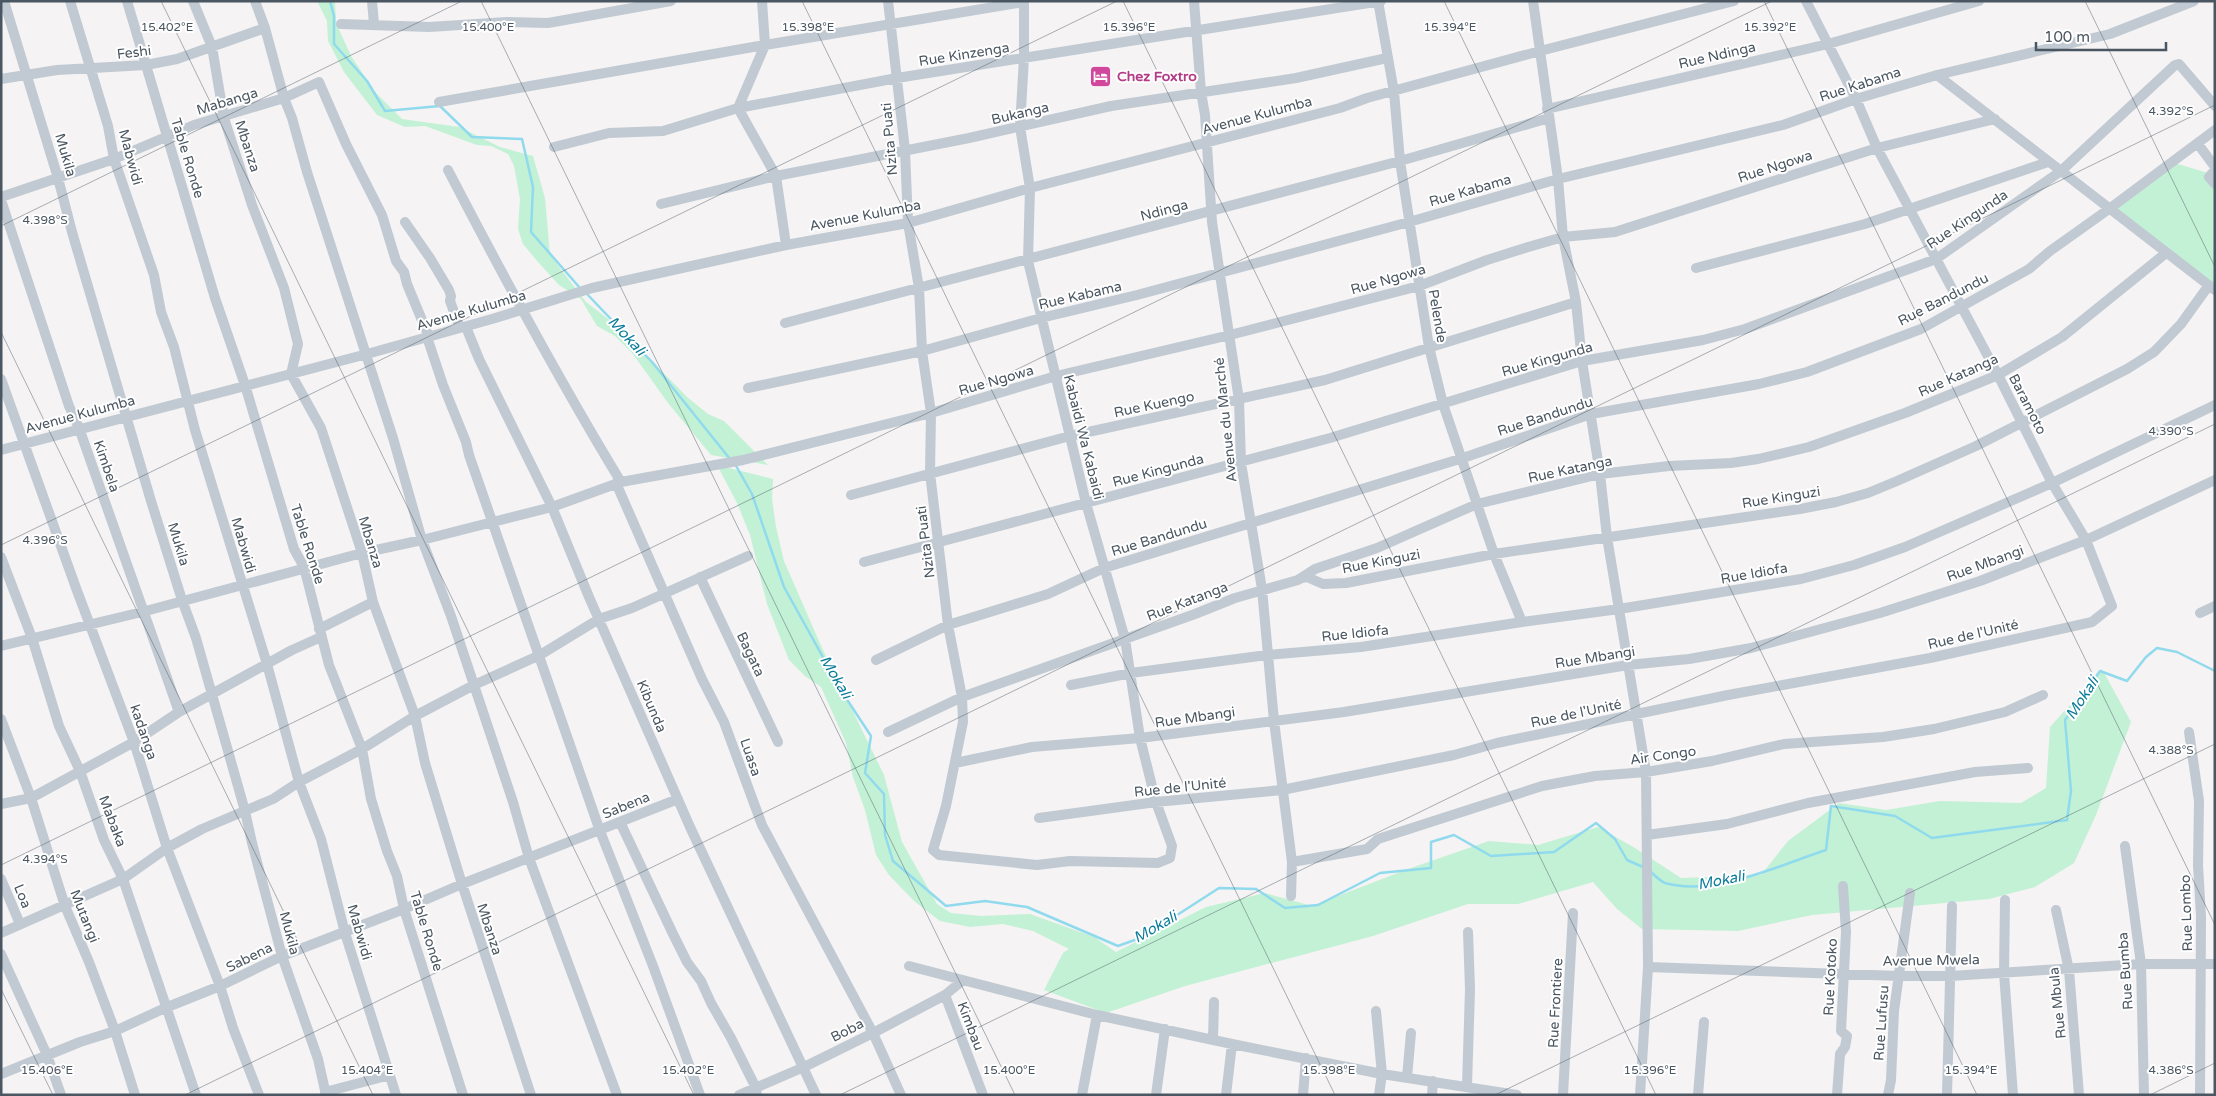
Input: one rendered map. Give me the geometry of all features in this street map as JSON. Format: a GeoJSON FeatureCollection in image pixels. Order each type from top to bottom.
{"type":"FeatureCollection","features":[{"type":"Feature","properties":{"kind":"street","name":"Mukila"},"geometry":{"type":"LineString","coordinates":[[4,1],[182,600],[196,638],[246,810],[252,843],[282,956],[318,1059],[326,1094]]}},
{"type":"Feature","properties":{"kind":"street","name":"Mabwidi"},"geometry":{"type":"LineString","coordinates":[[70,1],[79,34],[92,68],[108,126],[114,159],[154,275],[161,312],[241,584],[267,664],[299,782],[321,839],[345,933],[372,1024],[396,1095]]}},
{"type":"Feature","properties":{"kind":"street","name":"Table Ronde"},"geometry":{"type":"LineString","coordinates":[[127,1],[215,298],[245,386],[294,549],[304,567],[330,665],[362,749],[371,799],[386,851],[397,876],[404,910],[463,1095]]}},
{"type":"Feature","properties":{"kind":"street","name":"Mbanza"},"geometry":{"type":"LineString","coordinates":[[193,1],[212,47],[224,118],[252,205],[284,288],[298,344],[291,374],[321,428],[352,527],[362,552],[374,602],[415,716],[425,763],[462,884],[531,1095]]}},
{"type":"Feature","properties":{"kind":"street"},"geometry":{"type":"LineString","coordinates":[[255,1],[307,172],[367,354],[422,540],[451,616],[513,802],[529,858],[617,1095]]}},
{"type":"Feature","properties":{"kind":"street"},"geometry":{"type":"LineString","coordinates":[[372,1],[374,24]]}},
{"type":"Feature","properties":{"kind":"street"},"geometry":{"type":"LineString","coordinates":[[341,24],[429,27],[507,22],[548,23],[671,1]]}},
{"type":"Feature","properties":{"kind":"street"},"geometry":{"type":"LineString","coordinates":[[762,1],[765,45],[738,108],[776,176],[786,245]]}},
{"type":"Feature","properties":{"kind":"street","name":"Nzita Puati"},"geometry":{"type":"LineString","coordinates":[[888,1],[906,150],[908,223],[919,288],[922,351],[931,413],[930,474],[940,543],[948,625],[962,697],[963,722],[946,806],[933,850],[939,856],[1037,865],[1070,861],[1158,863]]}},
{"type":"Feature","properties":{"kind":"street","name":"Avenue du Marché"},"geometry":{"type":"LineString","coordinates":[[1194,1],[1213,211],[1212,222],[1239,400],[1241,463],[1253,523],[1262,589],[1274,721],[1292,862],[1291,896]]}},
{"type":"Feature","properties":{"kind":"street","name":"Rue Kinzenga"},"geometry":{"type":"LineString","coordinates":[[554,147],[609,133],[663,131],[738,108],[897,78],[1381,1]]}},
{"type":"Feature","properties":{"kind":"street"},"geometry":{"type":"LineString","coordinates":[[1533,1],[1558,178],[1563,237],[1576,302],[1582,361],[1600,474],[1607,537],[1646,772],[1648,967],[1640,1095]]}},
{"type":"Feature","properties":{"kind":"street","name":"Avenue Kulumba"},"geometry":{"type":"LineString","coordinates":[[1,450],[463,328],[592,288],[786,245],[908,223],[1030,188],[1340,108],[1367,98],[1540,51],[1734,1]]}},
{"type":"Feature","properties":{"kind":"street","name":"Baramoto"},"geometry":{"type":"LineString","coordinates":[[1806,1],[1856,99],[1877,148],[1998,375],[2052,483],[2086,540],[2112,606]]}},
{"type":"Feature","properties":{"kind":"street","name":"Rue Ndinga"},"geometry":{"type":"LineString","coordinates":[[1548,114],[1828,44],[1979,1]]}},
{"type":"Feature","properties":{"kind":"street","name":"Rue Kabama"},"geometry":{"type":"LineString","coordinates":[[748,388],[922,351],[1409,222],[1558,178],[1783,125],[1856,99],[1937,75],[2110,34],[2194,1]]}},
{"type":"Feature","properties":{"kind":"street"},"geometry":{"type":"LineString","coordinates":[[439,102],[1024,2]]}},
{"type":"Feature","properties":{"kind":"street","name":"Kabaidi Wa Kabaidi"},"geometry":{"type":"LineString","coordinates":[[1024,2],[1024,58],[1020,126],[1030,188],[1028,261],[1086,503],[1125,639],[1140,738],[1156,802],[1172,846],[1170,858],[1158,863]]}},
{"type":"Feature","properties":{"kind":"street","name":"Pelende"},"geometry":{"type":"LineString","coordinates":[[1378,2],[1394,92],[1400,161],[1429,347],[1443,404],[1463,458],[1494,554],[1522,622]]}},
{"type":"Feature","properties":{"kind":"street","name":"Feshi"},"geometry":{"type":"LineString","coordinates":[[1,79],[27,74],[146,65],[176,59],[264,28]]}},
{"type":"Feature","properties":{"kind":"street","name":"Bukanga"},"geometry":{"type":"LineString","coordinates":[[661,204],[776,176],[1111,106],[1296,78],[1387,58]]}},
{"type":"Feature","properties":{"kind":"street","name":"Rue Kingunda"},"geometry":{"type":"LineString","coordinates":[[864,562],[1241,463],[1582,361],[1703,340],[1745,329],[1936,259],[2061,171],[2177,64],[2215,106]]}},
{"type":"Feature","properties":{"kind":"street"},"geometry":{"type":"LineString","coordinates":[[1937,75],[2212,288]]}},
{"type":"Feature","properties":{"kind":"street","name":"Mabanga"},"geometry":{"type":"LineString","coordinates":[[1,199],[114,159],[194,125],[224,118],[284,98],[319,82],[346,144],[382,215],[396,261],[404,272],[428,337]]}},
{"type":"Feature","properties":{"kind":"street","name":"Ndinga"},"geometry":{"type":"LineString","coordinates":[[785,323],[1028,261],[1400,161],[1548,114]]}},
{"type":"Feature","properties":{"kind":"street","name":"Rue Ngowa"},"geometry":{"type":"LineString","coordinates":[[1,646],[142,612],[362,552],[422,540],[552,507],[618,482],[743,460],[931,413],[1056,376],[1230,335],[1419,286],[1487,260],[1563,237],[1615,232],[1877,148],[1995,119]]}},
{"type":"Feature","properties":{"kind":"street","name":"Rue Bandundu"},"geometry":{"type":"LineString","coordinates":[[876,660],[948,625],[1048,594],[1104,568],[1463,458],[1591,414],[1714,394],[1807,372],[1921,329],[1962,308],[2029,269],[2050,251],[2110,209],[2215,130]]}},
{"type":"Feature","properties":{"kind":"street"},"geometry":{"type":"LineString","coordinates":[[2198,144],[2215,169],[2209,177],[2215,184]]}},
{"type":"Feature","properties":{"kind":"street"},"geometry":{"type":"LineString","coordinates":[[1696,268],[1865,224],[2048,162]]}},
{"type":"Feature","properties":{"kind":"street","name":"Luasa"},"geometry":{"type":"LineString","coordinates":[[448,170],[522,310],[618,482],[702,679],[724,722],[762,825],[872,1033],[901,1095]]}},
{"type":"Feature","properties":{"kind":"street","name":"Kimbela"},"geometry":{"type":"LineString","coordinates":[[1,199],[69,406],[79,428],[142,612],[179,712]]}},
{"type":"Feature","properties":{"kind":"street","name":"Kibunda"},"geometry":{"type":"LineString","coordinates":[[405,222],[430,258],[448,290],[454,315],[479,359],[552,507],[678,798],[816,1095]]}},
{"type":"Feature","properties":{"kind":"street","name":"Rue Katanga"},"geometry":{"type":"LineString","coordinates":[[888,732],[962,697],[1262,589],[1298,580],[1315,569],[1377,548],[1477,504],[1600,474],[1669,466],[1758,460],[1809,447],[1906,413],[1998,375],[2062,337],[2166,252]]}},
{"type":"Feature","properties":{"kind":"street","name":"Rue Kinguzi"},"geometry":{"type":"LineString","coordinates":[[1298,580],[1307,577],[1322,584],[1346,583],[1494,554],[1836,502],[1868,493],[1976,446],[2127,369],[2154,352],[2212,288]]}},
{"type":"Feature","properties":{"kind":"street","name":"Rue Kuengo"},"geometry":{"type":"LineString","coordinates":[[851,495],[1070,436],[1325,380],[1576,302]]}},
{"type":"Feature","properties":{"kind":"street"},"geometry":{"type":"LineString","coordinates":[[428,337],[443,385],[466,442],[600,831],[653,966],[700,1095]]}},
{"type":"Feature","properties":{"kind":"street","name":"kadanga"},"geometry":{"type":"LineString","coordinates":[[1,379],[134,742],[167,848],[259,1095]]}},
{"type":"Feature","properties":{"kind":"street","name":"Rue Idiofa"},"geometry":{"type":"LineString","coordinates":[[1071,686],[1131,673],[1268,654],[1361,647],[1619,609],[1801,579],[1854,564],[1905,546],[2052,483],[2215,405]]}},
{"type":"Feature","properties":{"kind":"street","name":"Rue Mbangi"},"geometry":{"type":"LineString","coordinates":[[955,763],[1032,747],[1140,738],[1344,712],[1628,665],[1689,659],[1751,648],[1871,616],[1980,581],[2086,540],[2215,480]]}},
{"type":"Feature","properties":{"kind":"street"},"geometry":{"type":"LineString","coordinates":[[1,932],[123,879],[167,848],[202,829],[272,799],[299,782],[362,749],[415,716],[474,685],[540,655],[599,619],[632,608],[748,556]]}},
{"type":"Feature","properties":{"kind":"street","name":"Mabaka"},"geometry":{"type":"LineString","coordinates":[[1,558],[32,638],[59,726],[80,772],[104,840],[123,879],[165,1008],[196,1095]]}},
{"type":"Feature","properties":{"kind":"street","name":"Bagata"},"geometry":{"type":"LineString","coordinates":[[700,577],[778,742]]}},
{"type":"Feature","properties":{"kind":"street"},"geometry":{"type":"LineString","coordinates":[[1,804],[31,798],[80,772],[134,742],[179,712],[374,602]]}},
{"type":"Feature","properties":{"kind":"street","name":"Rue de l'Unité"},"geometry":{"type":"LineString","coordinates":[[1039,818],[1156,802],[1282,790],[1728,694],[1930,658],[2092,622],[2112,606]]}},
{"type":"Feature","properties":{"kind":"street"},"geometry":{"type":"LineString","coordinates":[[2200,612],[2215,606]]}},
{"type":"Feature","properties":{"kind":"street","name":"Air Congo"},"geometry":{"type":"LineString","coordinates":[[1292,862],[1367,848],[1378,839],[1542,786],[1595,776],[1646,772],[1712,761],[1784,744],[1883,737],[1934,729],[2005,712],[2043,695]]}},
{"type":"Feature","properties":{"kind":"street","name":"Mutangi"},"geometry":{"type":"LineString","coordinates":[[1,719],[31,798],[64,906],[89,962],[115,1031],[135,1095]]}},
{"type":"Feature","properties":{"kind":"street","name":"Rue Lombo"},"geometry":{"type":"LineString","coordinates":[[2189,732],[2199,801],[2198,865],[2202,916],[2200,1095]]}},
{"type":"Feature","properties":{"kind":"street"},"geometry":{"type":"LineString","coordinates":[[1647,835],[1727,824],[1808,803],[1975,772],[2028,768]]}},
{"type":"Feature","properties":{"kind":"street","name":"Sabena"},"geometry":{"type":"LineString","coordinates":[[1,1074],[47,1055],[115,1031],[220,986],[282,956],[404,910],[462,884],[600,831],[678,798]]}},
{"type":"Feature","properties":{"kind":"street"},"geometry":{"type":"LineString","coordinates":[[620,822],[687,962],[701,981],[711,1003],[732,1038],[756,1091]]}},
{"type":"Feature","properties":{"kind":"street","name":"Rue Bumba"},"geometry":{"type":"LineString","coordinates":[[2125,846],[2141,964],[2144,1095]]}},
{"type":"Feature","properties":{"kind":"street","name":"Loa"},"geometry":{"type":"LineString","coordinates":[[1,879],[20,924]]}},
{"type":"Feature","properties":{"kind":"street","name":"Rue Kotoko"},"geometry":{"type":"LineString","coordinates":[[1836,1095],[1840,1054],[1845,1047],[1847,1036],[1841,1031],[1846,932],[1843,886]]}},
{"type":"Feature","properties":{"kind":"street","name":"Rue Lufusu"},"geometry":{"type":"LineString","coordinates":[[1888,1095],[1891,1080],[1892,1042],[1899,976],[1910,893]]}},
{"type":"Feature","properties":{"kind":"street"},"geometry":{"type":"LineString","coordinates":[[2005,900],[2004,973],[2013,1095]]}},
{"type":"Feature","properties":{"kind":"street"},"geometry":{"type":"LineString","coordinates":[[1947,1095],[1952,906]]}},
{"type":"Feature","properties":{"kind":"street","name":"Rue Mbula"},"geometry":{"type":"LineString","coordinates":[[2056,910],[2069,970],[2078,1095]]}},
{"type":"Feature","properties":{"kind":"street","name":"Rue Frontiere"},"geometry":{"type":"LineString","coordinates":[[1563,1095],[1572,914]]}},
{"type":"Feature","properties":{"kind":"street"},"geometry":{"type":"LineString","coordinates":[[1468,932],[1470,1089]]}},
{"type":"Feature","properties":{"kind":"street"},"geometry":{"type":"LineString","coordinates":[[1,954],[47,1055],[61,1095]]}},
{"type":"Feature","properties":{"kind":"street","name":"Avenue Mwela"},"geometry":{"type":"LineString","coordinates":[[1648,967],[1899,976],[1950,976],[2141,964],[2200,966],[2215,964]]}},
{"type":"Feature","properties":{"kind":"street"},"geometry":{"type":"LineString","coordinates":[[909,966],[1097,1015],[1232,1044],[1382,1074],[1517,1095]]}},
{"type":"Feature","properties":{"kind":"street","name":"Boba"},"geometry":{"type":"LineString","coordinates":[[739,1095],[756,1091],[804,1068],[945,995],[962,981]]}},
{"type":"Feature","properties":{"kind":"street","name":"Kimbau"},"geometry":{"type":"LineString","coordinates":[[945,995],[983,1095]]}},
{"type":"Feature","properties":{"kind":"street"},"geometry":{"type":"LineString","coordinates":[[1213,1039],[1214,1002]]}},
{"type":"Feature","properties":{"kind":"street"},"geometry":{"type":"LineString","coordinates":[[1376,1011],[1382,1074],[1379,1095]]}},
{"type":"Feature","properties":{"kind":"street"},"geometry":{"type":"LineString","coordinates":[[1082,1095],[1097,1015]]}},
{"type":"Feature","properties":{"kind":"street"},"geometry":{"type":"LineString","coordinates":[[1698,1095],[1704,1022]]}},
{"type":"Feature","properties":{"kind":"street"},"geometry":{"type":"LineString","coordinates":[[1156,1095],[1165,1029]]}},
{"type":"Feature","properties":{"kind":"street"},"geometry":{"type":"LineString","coordinates":[[1407,1077],[1411,1033]]}},
{"type":"Feature","properties":{"kind":"street"},"geometry":{"type":"LineString","coordinates":[[1226,1095],[1232,1044]]}},
{"type":"Feature","properties":{"kind":"street"},"geometry":{"type":"LineString","coordinates":[[1303,1095],[1306,1058]]}},
{"type":"Feature","properties":{"kind":"street"},"geometry":{"type":"LineString","coordinates":[[326,1094],[390,1075]]}},
{"type":"Feature","properties":{"kind":"street"},"geometry":{"type":"LineString","coordinates":[[1432,1095],[1433,1081]]}},
{"type":"Feature","properties":{"kind":"green space"},"geometry":{"type":"Polygon","coordinates":[[[317,1],[335,1],[336,23],[351,56],[376,93],[402,119],[459,127],[500,147],[533,156],[545,198],[550,255],[586,302],[607,318],[687,397],[708,414],[724,421],[768,465],[711,455],[668,403],[633,354],[615,336],[597,326],[581,299],[559,285],[538,262],[523,244],[518,229],[520,199],[514,166],[508,154],[491,146],[477,145],[425,126],[405,127],[377,115],[344,72],[328,41],[327,21],[317,1]]]}},
{"type":"Feature","properties":{"kind":"green space"},"geometry":{"type":"Polygon","coordinates":[[[2171,162],[2215,175],[2215,289],[2109,209],[2171,162]]]}},
{"type":"Feature","properties":{"kind":"green space"},"geometry":{"type":"Polygon","coordinates":[[[717,465],[773,479],[772,499],[784,561],[822,648],[884,775],[902,842],[937,904],[951,913],[981,916],[1030,914],[1094,937],[1116,952],[1206,907],[1265,893],[1312,906],[1408,869],[1489,841],[1538,845],[1598,827],[1681,878],[1761,875],[1788,841],[1839,803],[1886,810],[1940,801],[2021,803],[2046,788],[2050,727],[2102,669],[2131,722],[2096,815],[2074,863],[2035,887],[1989,899],[1812,915],[1738,931],[1642,929],[1617,909],[1593,882],[1518,904],[1468,904],[1373,936],[1185,986],[1106,1013],[1044,990],[1063,953],[1069,949],[1033,931],[1003,924],[970,927],[940,921],[914,901],[889,875],[876,855],[865,810],[853,777],[846,743],[821,687],[805,676],[789,660],[767,604],[750,535],[737,503],[717,465]]]}},
{"type":"Feature","properties":{"kind":"waterway","name":"Mokali"},"geometry":{"type":"LineString","coordinates":[[330,1],[334,16],[334,44],[367,81],[385,111],[440,106],[472,137],[522,139],[533,187],[531,232],[580,288]]}},
{"type":"Feature","properties":{"kind":"waterway","name":"Mokali"},"geometry":{"type":"LineString","coordinates":[[586,293],[652,362],[730,459]]}},
{"type":"Feature","properties":{"kind":"waterway","name":"Mokali"},"geometry":{"type":"LineString","coordinates":[[735,464],[752,494],[784,587],[844,695],[871,736],[865,773],[884,794],[885,835],[893,861],[946,906],[985,901],[1027,907],[1118,946],[1143,937],[1219,888],[1256,889],[1285,908],[1318,905],[1380,873],[1431,868],[1431,842],[1454,835],[1491,856],[1554,852],[1596,823],[1615,839],[1627,860],[1643,867]]}},
{"type":"Feature","properties":{"kind":"waterway","name":"Mokali"},"geometry":{"type":"LineString","coordinates":[[1650,871],[1665,883],[1684,886],[1725,883],[1768,871],[1826,850],[1831,806],[1895,816],[1932,838],[2067,820],[2071,791],[2065,720],[2100,671],[2127,681],[2146,657],[2157,648],[2177,652],[2215,671]]}},
{"type":"Feature","properties":{"kind":"place","name":"Chez Foxtro"},"geometry":{"type":"Point","coordinates":[1101,76]}}]}
